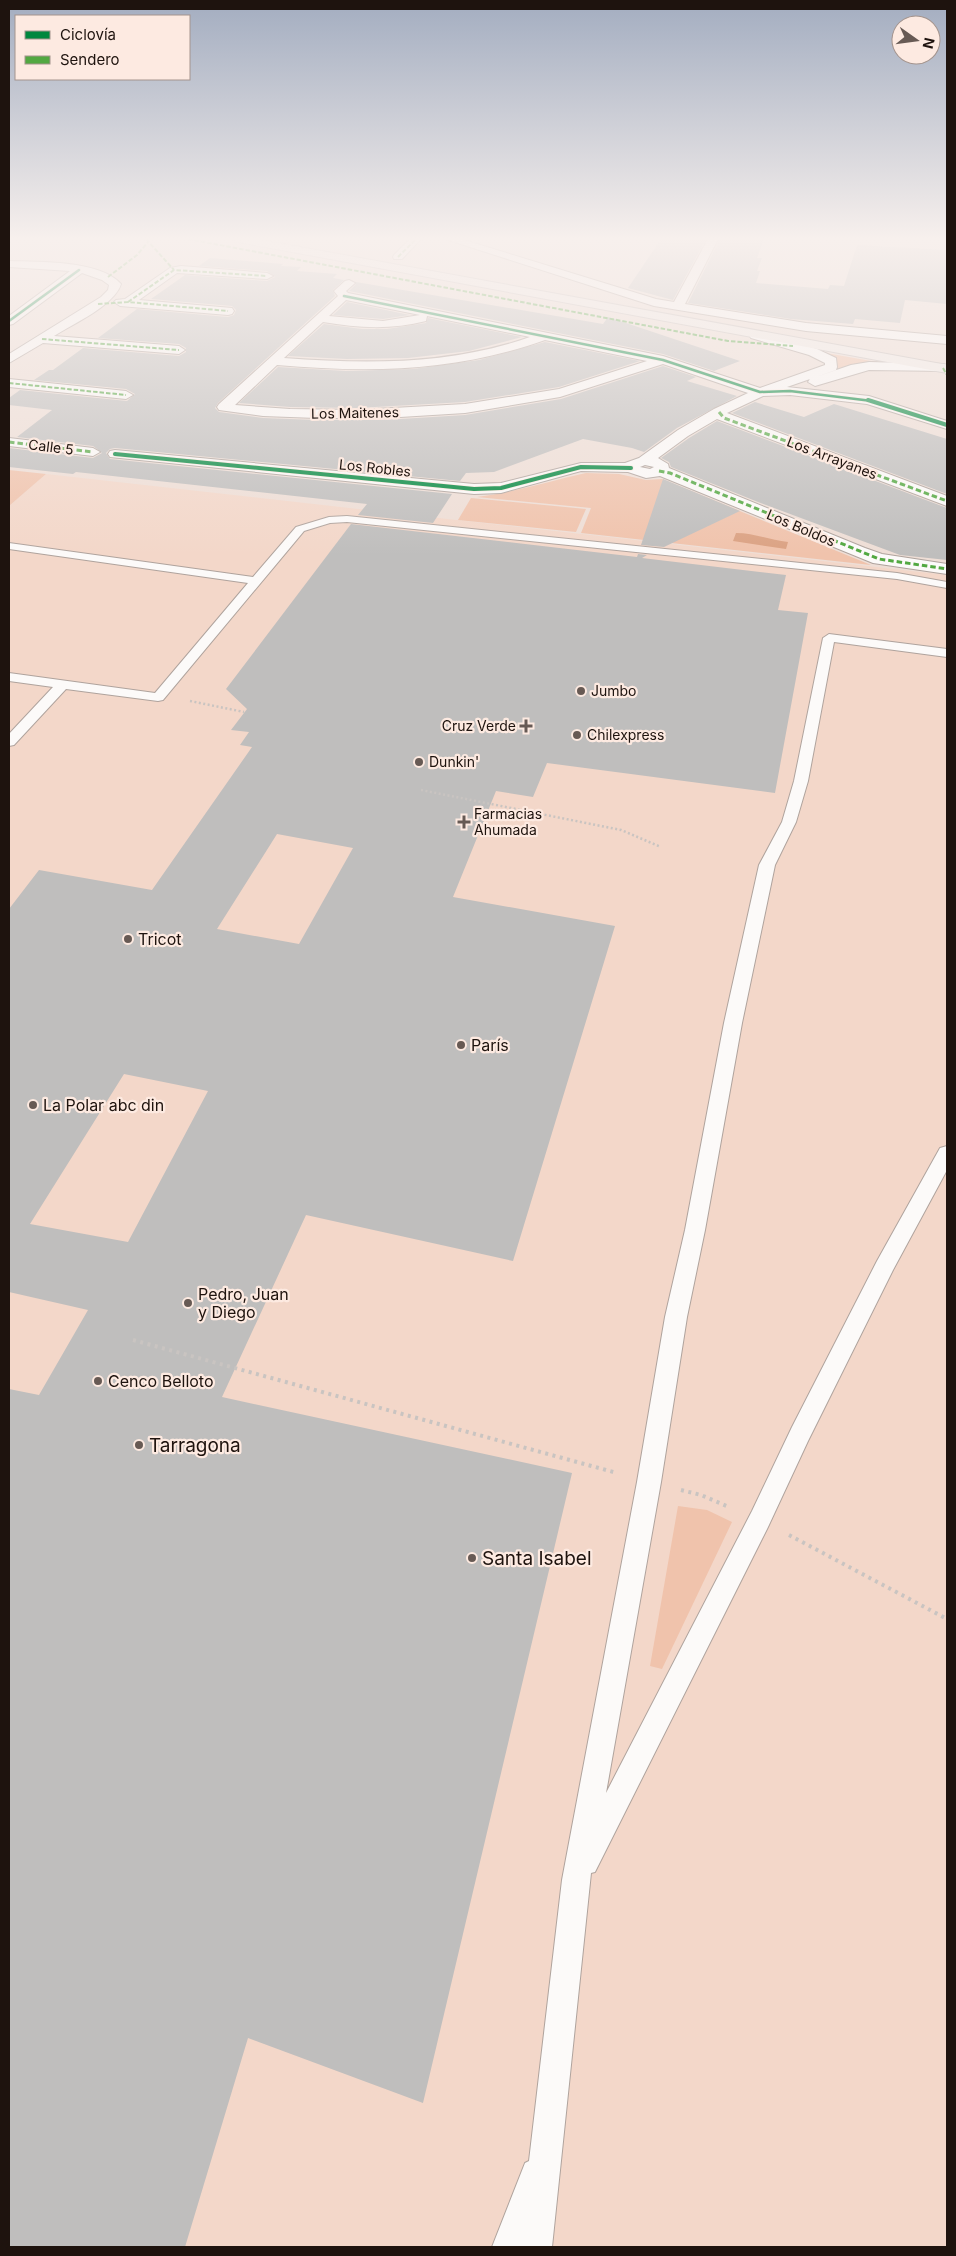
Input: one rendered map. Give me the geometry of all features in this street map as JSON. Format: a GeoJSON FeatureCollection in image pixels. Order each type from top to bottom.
{"type":"FeatureCollection","features":[{"type":"Feature","properties":{"kind":"main road"},"geometry":{"type":"LineString","coordinates":[[811,344],[945,369]]}},
{"type":"Feature","properties":{"kind":"street"},"geometry":{"type":"LineString","coordinates":[[12,344],[31,346]]}},
{"type":"Feature","properties":{"kind":"street"},"geometry":{"type":"LineString","coordinates":[[9,359],[34,344]]}},
{"type":"Feature","properties":{"kind":"street"},"geometry":{"type":"LineString","coordinates":[[107,344],[178,350]]}},
{"type":"Feature","properties":{"kind":"street","name":"Los Maitenes"},"geometry":{"type":"LineString","coordinates":[[290,344],[224,407],[295,414],[422,412],[468,408],[568,390],[663,360]]}},
{"type":"Feature","properties":{"kind":"street"},"geometry":{"type":"LineString","coordinates":[[272,361],[358,367],[414,365],[491,353],[518,344]]}},
{"type":"Feature","properties":{"kind":"street"},"geometry":{"type":"LineString","coordinates":[[584,344],[663,360],[760,392],[790,391],[869,400],[947,425]]}},
{"type":"Feature","properties":{"kind":"street"},"geometry":{"type":"LineString","coordinates":[[786,344],[827,358],[832,364],[832,372]]}},
{"type":"Feature","properties":{"kind":"street"},"geometry":{"type":"LineString","coordinates":[[638,464],[683,433],[721,415],[760,392],[832,372],[868,366],[945,369]]}},
{"type":"Feature","properties":{"kind":"street"},"geometry":{"type":"LineString","coordinates":[[660,468],[693,437],[721,415],[790,391],[832,372]]}},
{"type":"Feature","properties":{"kind":"street"},"geometry":{"type":"LineString","coordinates":[[9,383],[126,395]]}},
{"type":"Feature","properties":{"kind":"street","name":"Los Arrayanes"},"geometry":{"type":"LineString","coordinates":[[721,415],[947,501]]}},
{"type":"Feature","properties":{"kind":"street","name":"Calle 5"},"geometry":{"type":"LineString","coordinates":[[9,442],[93,452]]}},
{"type":"Feature","properties":{"kind":"street","name":"Los Robles"},"geometry":{"type":"LineString","coordinates":[[115,454],[474,490],[501,488],[581,467],[638,464],[660,468]]}},
{"type":"Feature","properties":{"kind":"street","name":"Los Boldos"},"geometry":{"type":"LineString","coordinates":[[660,468],[879,559],[947,568]]}},
{"type":"Feature","properties":{"kind":"lane"},"geometry":{"type":"LineString","coordinates":[[9,676],[158,697],[300,530],[322,522],[347,519],[897,576],[947,585]]}},
{"type":"Feature","properties":{"kind":"lane"},"geometry":{"type":"LineString","coordinates":[[9,546],[257,581]]}},
{"type":"Feature","properties":{"kind":"lane"},"geometry":{"type":"LineString","coordinates":[[535,2247],[576,1880],[649,1482],[676,1317],[700,1203],[744,967],[767,865],[789,822],[801,781],[828,638],[947,653]]}},
{"type":"Feature","properties":{"kind":"lane"},"geometry":{"type":"LineString","coordinates":[[9,742],[63,684]]}},
{"type":"Feature","properties":{"kind":"lane"},"geometry":{"type":"LineString","coordinates":[[576,1880],[760,1520],[800,1434],[884,1267],[947,1153]]}},
{"type":"Feature","properties":{"kind":"lane"},"geometry":{"type":"LineString","coordinates":[[509,2247],[546,2148]]}},
{"type":"Feature","properties":{"kind":"path"},"geometry":{"type":"LineString","coordinates":[[158,697],[202,702],[244,712]]}},
{"type":"Feature","properties":{"kind":"path"},"geometry":{"type":"LineString","coordinates":[[421,790],[621,830],[661,847]]}},
{"type":"Feature","properties":{"kind":"path"},"geometry":{"type":"LineString","coordinates":[[133,1340],[701,1495],[760,1520],[947,1619]]}},
{"type":"Feature","properties":{"kind":"shaded area"},"geometry":{"type":"Polygon","coordinates":[[[820,352],[877,362],[836,371],[837,364],[834,359],[820,352]]]}},
{"type":"Feature","properties":{"kind":"shaded area"},"geometry":{"type":"Polygon","coordinates":[[[9,470],[46,474],[9,506],[9,470]]]}},
{"type":"Feature","properties":{"kind":"shaded area"},"geometry":{"type":"Polygon","coordinates":[[[586,473],[619,474],[646,480],[662,479],[871,565],[581,533],[591,508],[477,497],[586,473]]]}},
{"type":"Feature","properties":{"kind":"shaded area"},"geometry":{"type":"Polygon","coordinates":[[[46,474],[947,575],[947,2247],[9,2247],[9,506],[46,474]]]}},
{"type":"Feature","properties":{"kind":"shaded area"},"geometry":{"type":"Polygon","coordinates":[[[471,498],[586,509],[576,532],[458,520],[471,498]]]}},
{"type":"Feature","properties":{"kind":"shaded area"},"geometry":{"type":"Polygon","coordinates":[[[736,533],[788,542],[786,549],[733,541],[736,533]]]}},
{"type":"Feature","properties":{"kind":"shaded area"},"geometry":{"type":"Polygon","coordinates":[[[678,1506],[707,1510],[732,1522],[662,1669],[650,1666],[678,1506]]]}},
{"type":"Feature","properties":{"kind":"building"},"geometry":{"type":"Polygon","coordinates":[[[179,344],[282,344],[218,403],[215,408],[219,412],[263,418],[384,420],[465,415],[561,399],[663,366],[696,377],[687,381],[737,396],[677,428],[644,452],[583,439],[494,472],[466,473],[460,481],[115,448],[110,449],[106,453],[110,459],[452,494],[433,523],[358,515],[367,504],[76,472],[73,474],[9,467],[9,448],[93,458],[102,453],[93,446],[17,437],[52,410],[9,405],[9,398],[20,390],[127,401],[135,394],[126,389],[34,380],[49,370],[53,370],[83,348],[179,356],[186,352],[186,348],[179,344]]]}},
{"type":"Feature","properties":{"kind":"building"},"geometry":{"type":"Polygon","coordinates":[[[301,344],[494,344],[469,351],[408,358],[347,359],[288,356],[301,344]]]}},
{"type":"Feature","properties":{"kind":"building"},"geometry":{"type":"Polygon","coordinates":[[[537,344],[556,344],[640,361],[559,387],[465,402],[357,408],[290,407],[239,403],[278,367],[346,371],[413,369],[479,360],[537,344]]]}},
{"type":"Feature","properties":{"kind":"building"},"geometry":{"type":"Polygon","coordinates":[[[615,344],[690,344],[740,361],[714,371],[663,354],[615,344]]]}},
{"type":"Feature","properties":{"kind":"building"},"geometry":{"type":"Polygon","coordinates":[[[755,402],[804,417],[834,404],[947,439],[947,494],[732,413],[755,402]]]}},
{"type":"Feature","properties":{"kind":"building"},"geometry":{"type":"Polygon","coordinates":[[[717,421],[947,508],[947,560],[900,555],[671,467],[669,462],[661,458],[717,421]]]}},
{"type":"Feature","properties":{"kind":"building"},"geometry":{"type":"Polygon","coordinates":[[[663,479],[740,511],[664,547],[641,545],[663,479]]]}},
{"type":"Feature","properties":{"kind":"building","name":"Cenco Belloto"},"geometry":{"type":"Polygon","coordinates":[[[351,524],[637,557],[638,554],[647,555],[642,558],[786,575],[778,610],[808,613],[775,793],[547,763],[533,797],[496,791],[453,897],[615,926],[513,1261],[306,1215],[222,1397],[572,1473],[423,2103],[248,2038],[185,2247],[9,2247],[9,1389],[39,1395],[88,1310],[9,1292],[9,909],[39,870],[152,890],[252,747],[240,745],[249,732],[231,730],[247,709],[226,689],[351,524]],[[277,834],[217,929],[299,944],[353,848],[277,834]],[[124,1074],[30,1224],[128,1242],[208,1091],[124,1074]]]}},
{"type":"Feature","properties":{"kind":"marked path"},"geometry":{"type":"LineString","coordinates":[[108,344],[179,350]]}},
{"type":"Feature","properties":{"kind":"marked path"},"geometry":{"type":"LineString","coordinates":[[771,344],[793,346]]}},
{"type":"Feature","properties":{"kind":"marked path"},"geometry":{"type":"LineString","coordinates":[[943,368],[947,375]]}},
{"type":"Feature","properties":{"kind":"marked path"},"geometry":{"type":"LineString","coordinates":[[9,383],[126,395]]}},
{"type":"Feature","properties":{"kind":"marked path"},"geometry":{"type":"LineString","coordinates":[[719,412],[724,418],[947,501]]}},
{"type":"Feature","properties":{"kind":"marked path"},"geometry":{"type":"LineString","coordinates":[[9,442],[93,452]]}},
{"type":"Feature","properties":{"kind":"marked path"},"geometry":{"type":"LineString","coordinates":[[659,471],[670,473],[879,559],[947,569]]}},
{"type":"Feature","properties":{"kind":"cycle path"},"geometry":{"type":"LineString","coordinates":[[585,344],[663,360],[760,392],[790,391],[869,400],[947,425]]}},
{"type":"Feature","properties":{"kind":"cycle path"},"geometry":{"type":"LineString","coordinates":[[115,454],[474,489],[501,488],[581,467],[631,468]]}},
{"type":"Feature","properties":{"kind":"place","name":"Jumbo"},"geometry":{"type":"Point","coordinates":[581,691]}},
{"type":"Feature","properties":{"kind":"place","name":"Cruz Verde"},"geometry":{"type":"Point","coordinates":[526,726]}},
{"type":"Feature","properties":{"kind":"place","name":"Chilexpress"},"geometry":{"type":"Point","coordinates":[577,735]}},
{"type":"Feature","properties":{"kind":"place","name":"Dunkin'"},"geometry":{"type":"Point","coordinates":[419,762]}},
{"type":"Feature","properties":{"kind":"place","name":"Farmacias Ahumada"},"geometry":{"type":"Point","coordinates":[464,822]}},
{"type":"Feature","properties":{"kind":"place","name":"Tricot"},"geometry":{"type":"Point","coordinates":[128,939]}},
{"type":"Feature","properties":{"kind":"place","name":"París"},"geometry":{"type":"Point","coordinates":[461,1045]}},
{"type":"Feature","properties":{"kind":"place","name":"La Polar abc din"},"geometry":{"type":"Point","coordinates":[33,1105]}},
{"type":"Feature","properties":{"kind":"place","name":"Pedro, Juan y Diego"},"geometry":{"type":"Point","coordinates":[188,1303]}},
{"type":"Feature","properties":{"kind":"place","name":"Cenco Belloto"},"geometry":{"type":"Point","coordinates":[98,1381]}},
{"type":"Feature","properties":{"kind":"place","name":"Tarragona"},"geometry":{"type":"Point","coordinates":[139,1445]}},
{"type":"Feature","properties":{"kind":"place","name":"Santa Isabel"},"geometry":{"type":"Point","coordinates":[472,1558]}}]}
